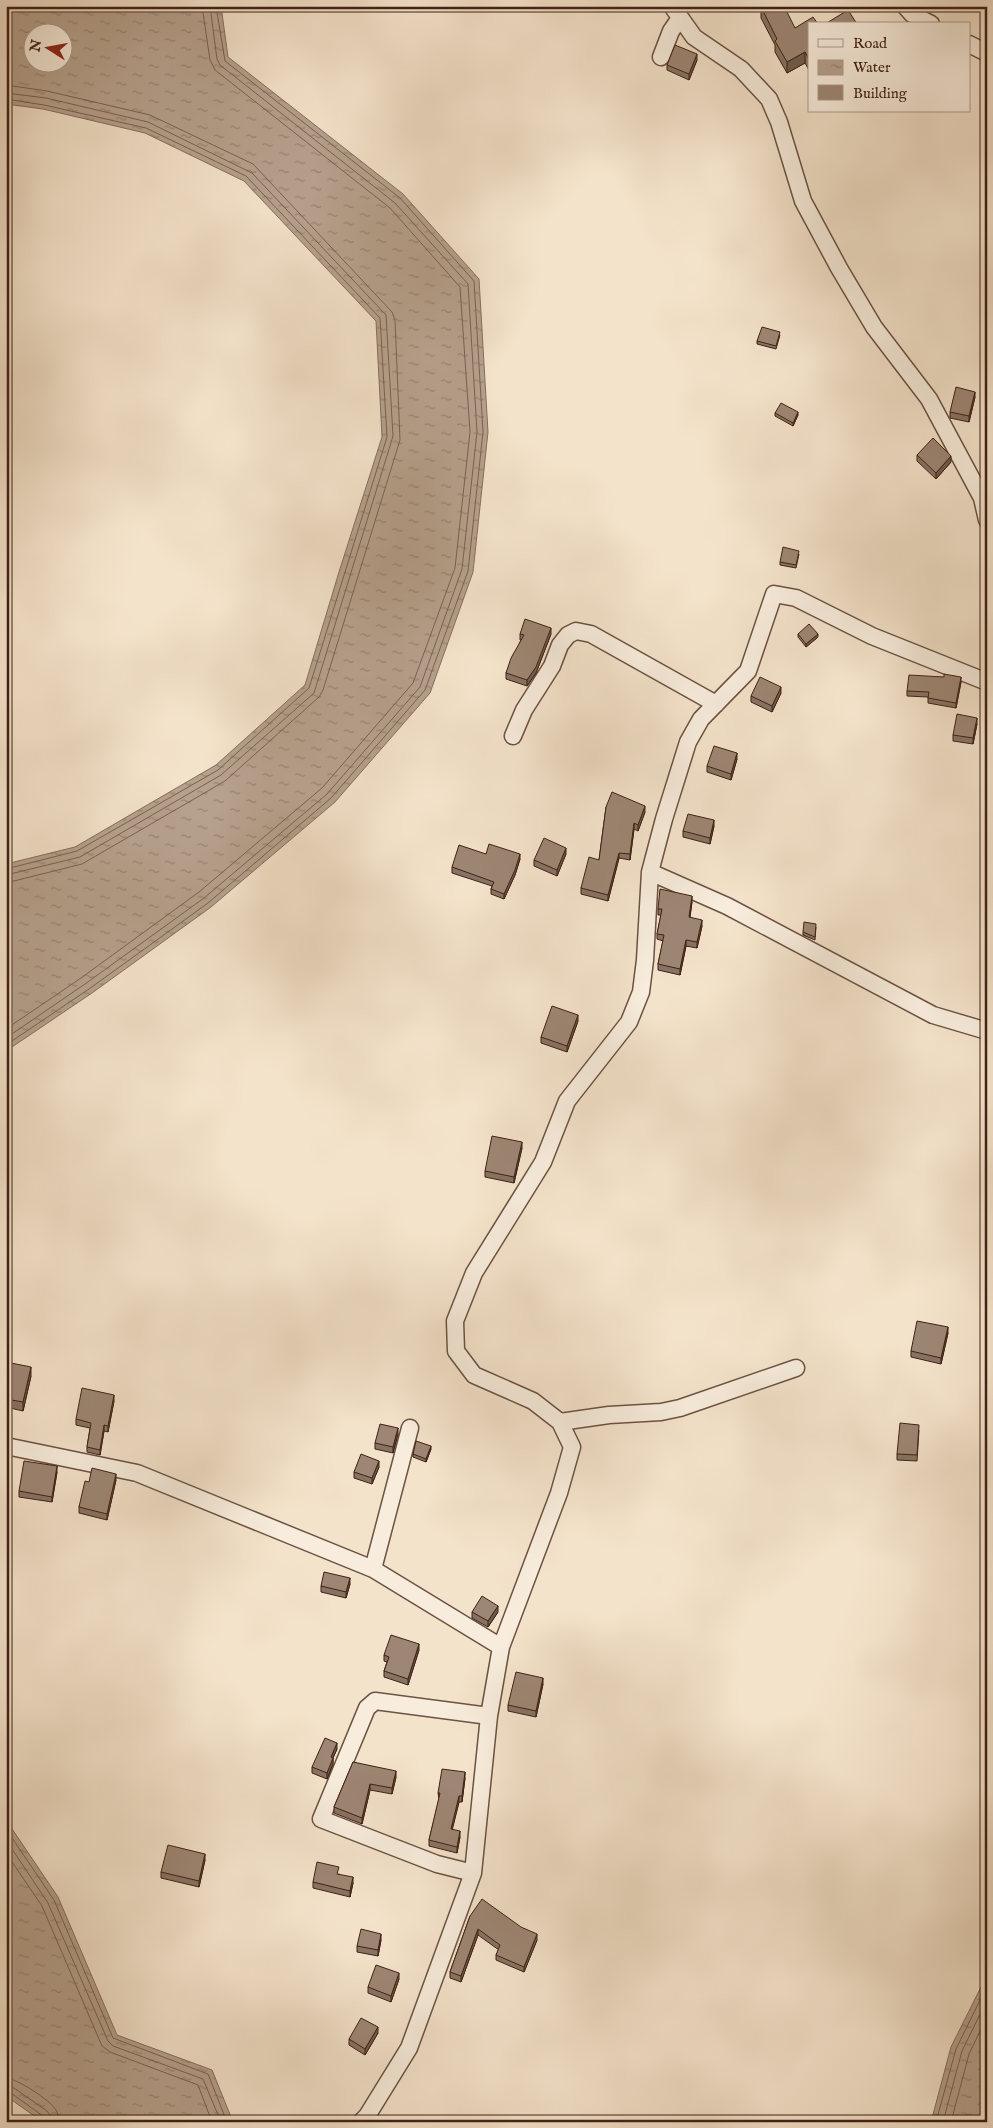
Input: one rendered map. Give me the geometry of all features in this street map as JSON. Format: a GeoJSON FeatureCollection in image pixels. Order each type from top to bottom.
{"type":"FeatureCollection","features":[{"type":"Feature","properties":{"kind":"street"},"geometry":{"type":"LineString","coordinates":[[905,6],[912,14],[927,22]]}},
{"type":"Feature","properties":{"kind":"street"},"geometry":{"type":"LineString","coordinates":[[661,57],[676,12]]}},
{"type":"Feature","properties":{"kind":"street"},"geometry":{"type":"LineString","coordinates":[[676,12],[694,37],[741,69],[769,99],[779,122],[803,201],[839,268],[874,327],[930,399],[982,498],[987,520]]}},
{"type":"Feature","properties":{"kind":"street"},"geometry":{"type":"LineString","coordinates":[[970,44],[987,53]]}},
{"type":"Feature","properties":{"kind":"street"},"geometry":{"type":"LineString","coordinates":[[360,2122],[367,2116],[409,2048],[473,1873],[489,1716],[501,1647],[560,1493],[572,1447],[560,1422],[533,1400],[474,1375],[456,1351],[455,1321],[474,1273],[543,1162],[567,1101],[629,1022],[641,992],[646,960],[650,872],[688,742],[700,719],[748,671],[774,594],[796,598],[872,636],[987,682]]}},
{"type":"Feature","properties":{"kind":"street"},"geometry":{"type":"LineString","coordinates":[[513,736],[524,710],[552,666],[560,645],[568,635],[576,631],[591,634],[716,704]]}},
{"type":"Feature","properties":{"kind":"street"},"geometry":{"type":"LineString","coordinates":[[650,872],[727,906],[933,1015],[987,1031]]}},
{"type":"Feature","properties":{"kind":"street"},"geometry":{"type":"LineString","coordinates":[[560,1422],[609,1415],[661,1412],[680,1408],[796,1368]]}},
{"type":"Feature","properties":{"kind":"street"},"geometry":{"type":"LineString","coordinates":[[373,1569],[410,1428]]}},
{"type":"Feature","properties":{"kind":"street"},"geometry":{"type":"LineString","coordinates":[[6,1446],[137,1473],[373,1569],[501,1647]]}},
{"type":"Feature","properties":{"kind":"street"},"geometry":{"type":"LineString","coordinates":[[473,1873],[437,1864],[321,1819],[367,1708],[376,1701],[489,1716]]}},
{"type":"Feature","properties":{"kind":"water"},"geometry":{"type":"Polygon","coordinates":[[[6,6],[221,6],[228,57],[403,194],[479,279],[488,432],[473,572],[430,693],[335,802],[211,907],[92,993],[6,1051],[6,864],[75,847],[216,765],[305,685],[382,437],[376,321],[244,181],[145,133],[43,109],[6,104],[6,6]]]}},
{"type":"Feature","properties":{"kind":"water"},"geometry":{"type":"Polygon","coordinates":[[[6,1820],[58,1897],[117,2035],[212,2070],[233,2122],[43,2122],[6,2096],[6,1820]]]}},
{"type":"Feature","properties":{"kind":"water"},"geometry":{"type":"Polygon","coordinates":[[[987,1975],[987,2122],[931,2122],[951,2047],[987,1975]]]}},
{"type":"Feature","properties":{"kind":"building"},"geometry":{"type":"Polygon","coordinates":[[[784,6],[795,28],[813,17],[817,22],[808,22],[808,57],[805,52],[787,62],[775,41],[777,39],[761,7],[784,6]]]}},
{"type":"Feature","properties":{"kind":"building"},"geometry":{"type":"Polygon","coordinates":[[[848,10],[856,22],[828,22],[848,10]]]}},
{"type":"Feature","properties":{"kind":"building"},"geometry":{"type":"Polygon","coordinates":[[[675,45],[697,54],[689,74],[667,65],[675,45]]]}},
{"type":"Feature","properties":{"kind":"building"},"geometry":{"type":"Polygon","coordinates":[[[762,327],[780,332],[776,346],[757,341],[762,327]]]}},
{"type":"Feature","properties":{"kind":"building"},"geometry":{"type":"Polygon","coordinates":[[[956,387],[975,392],[969,416],[950,412],[956,387]]]}},
{"type":"Feature","properties":{"kind":"building"},"geometry":{"type":"Polygon","coordinates":[[[781,403],[798,412],[793,423],[775,413],[781,403]]]}},
{"type":"Feature","properties":{"kind":"building"},"geometry":{"type":"Polygon","coordinates":[[[933,438],[951,456],[936,473],[917,455],[933,438]]]}},
{"type":"Feature","properties":{"kind":"building"},"geometry":{"type":"Polygon","coordinates":[[[783,547],[799,551],[796,565],[780,562],[783,547]]]}},
{"type":"Feature","properties":{"kind":"building"},"geometry":{"type":"Polygon","coordinates":[[[525,619],[551,628],[536,667],[527,680],[506,673],[511,658],[524,635],[520,634],[525,619]]]}},
{"type":"Feature","properties":{"kind":"building"},"geometry":{"type":"Polygon","coordinates":[[[809,624],[818,634],[806,644],[798,634],[809,624]]]}},
{"type":"Feature","properties":{"kind":"building"},"geometry":{"type":"Polygon","coordinates":[[[944,674],[961,677],[956,703],[928,698],[929,692],[907,691],[909,675],[944,677],[944,674]]]}},
{"type":"Feature","properties":{"kind":"building"},"geometry":{"type":"Polygon","coordinates":[[[760,677],[781,687],[772,706],[751,696],[760,677]]]}},
{"type":"Feature","properties":{"kind":"building"},"geometry":{"type":"Polygon","coordinates":[[[957,714],[977,718],[973,738],[953,735],[957,714]]]}},
{"type":"Feature","properties":{"kind":"building"},"geometry":{"type":"Polygon","coordinates":[[[714,746],[737,753],[731,774],[707,766],[714,746]]]}},
{"type":"Feature","properties":{"kind":"building"},"geometry":{"type":"Polygon","coordinates":[[[612,792],[645,806],[638,825],[634,823],[630,854],[619,853],[608,895],[581,888],[589,857],[599,860],[606,807],[612,792]]]}},
{"type":"Feature","properties":{"kind":"building"},"geometry":{"type":"Polygon","coordinates":[[[688,814],[714,820],[710,838],[683,831],[688,814]]]}},
{"type":"Feature","properties":{"kind":"building"},"geometry":{"type":"Polygon","coordinates":[[[544,838],[566,848],[557,870],[534,860],[544,838]]]}},
{"type":"Feature","properties":{"kind":"building"},"geometry":{"type":"Polygon","coordinates":[[[489,844],[520,854],[504,894],[491,889],[494,882],[452,867],[459,845],[486,854],[489,844]]]}},
{"type":"Feature","properties":{"kind":"building"},"geometry":{"type":"Polygon","coordinates":[[[660,889],[692,896],[689,917],[702,920],[697,942],[686,940],[680,969],[658,964],[664,935],[657,934],[662,909],[658,909],[660,889]]]}},
{"type":"Feature","properties":{"kind":"building"},"geometry":{"type":"Polygon","coordinates":[[[804,922],[816,924],[815,937],[803,932],[804,922]]]}},
{"type":"Feature","properties":{"kind":"building"},"geometry":{"type":"Polygon","coordinates":[[[552,1006],[578,1015],[567,1046],[541,1037],[552,1006]]]}},
{"type":"Feature","properties":{"kind":"building"},"geometry":{"type":"Polygon","coordinates":[[[492,1136],[522,1142],[514,1177],[485,1171],[492,1136]]]}},
{"type":"Feature","properties":{"kind":"building"},"geometry":{"type":"Polygon","coordinates":[[[917,1321],[948,1327],[941,1358],[911,1351],[917,1321]]]}},
{"type":"Feature","properties":{"kind":"building"},"geometry":{"type":"Polygon","coordinates":[[[6,1362],[31,1367],[23,1402],[6,1399],[6,1362]]]}},
{"type":"Feature","properties":{"kind":"building"},"geometry":{"type":"Polygon","coordinates":[[[82,1388],[114,1395],[108,1426],[104,1425],[100,1450],[87,1447],[91,1423],[76,1419],[82,1388]]]}},
{"type":"Feature","properties":{"kind":"building"},"geometry":{"type":"Polygon","coordinates":[[[900,1423],[919,1425],[917,1455],[897,1454],[900,1423]]]}},
{"type":"Feature","properties":{"kind":"building"},"geometry":{"type":"Polygon","coordinates":[[[380,1424],[398,1428],[393,1447],[375,1443],[380,1424]]]}},
{"type":"Feature","properties":{"kind":"building"},"geometry":{"type":"Polygon","coordinates":[[[416,1441],[431,1446],[426,1459],[413,1454],[416,1441]]]}},
{"type":"Feature","properties":{"kind":"building"},"geometry":{"type":"Polygon","coordinates":[[[361,1454],[379,1461],[372,1478],[354,1472],[361,1454]]]}},
{"type":"Feature","properties":{"kind":"building"},"geometry":{"type":"Polygon","coordinates":[[[24,1461],[57,1466],[52,1497],[19,1491],[24,1461]]]}},
{"type":"Feature","properties":{"kind":"building"},"geometry":{"type":"Polygon","coordinates":[[[92,1468],[116,1474],[107,1514],[79,1507],[85,1481],[89,1482],[92,1468]]]}},
{"type":"Feature","properties":{"kind":"building"},"geometry":{"type":"Polygon","coordinates":[[[324,1572],[350,1578],[346,1592],[321,1586],[324,1572]]]}},
{"type":"Feature","properties":{"kind":"building"},"geometry":{"type":"Polygon","coordinates":[[[482,1596],[498,1606],[488,1621],[472,1612],[482,1596]]]}},
{"type":"Feature","properties":{"kind":"building"},"geometry":{"type":"Polygon","coordinates":[[[391,1635],[419,1644],[408,1679],[384,1671],[389,1657],[384,1655],[391,1635]]]}},
{"type":"Feature","properties":{"kind":"building"},"geometry":{"type":"Polygon","coordinates":[[[516,1672],[543,1678],[536,1711],[508,1705],[516,1672]]]}},
{"type":"Feature","properties":{"kind":"building"},"geometry":{"type":"Polygon","coordinates":[[[325,1738],[337,1743],[327,1773],[312,1767],[325,1738]]]}},
{"type":"Feature","properties":{"kind":"building"},"geometry":{"type":"Polygon","coordinates":[[[353,1762],[396,1771],[392,1788],[370,1784],[362,1818],[334,1807],[353,1762]]]}},
{"type":"Feature","properties":{"kind":"building"},"geometry":{"type":"Polygon","coordinates":[[[442,1769],[465,1772],[462,1796],[459,1796],[451,1829],[460,1831],[457,1847],[429,1840],[440,1793],[438,1793],[442,1769]]]}},
{"type":"Feature","properties":{"kind":"building"},"geometry":{"type":"Polygon","coordinates":[[[168,1845],[205,1854],[199,1881],[161,1872],[168,1845]]]}},
{"type":"Feature","properties":{"kind":"building"},"geometry":{"type":"Polygon","coordinates":[[[317,1862],[339,1867],[337,1874],[353,1877],[350,1891],[313,1882],[317,1862]]]}},
{"type":"Feature","properties":{"kind":"building"},"geometry":{"type":"Polygon","coordinates":[[[482,1899],[521,1927],[537,1934],[524,1967],[496,1955],[500,1945],[478,1929],[461,1976],[450,1972],[470,1916],[482,1899]]]}},
{"type":"Feature","properties":{"kind":"building"},"geometry":{"type":"Polygon","coordinates":[[[361,1929],[381,1934],[378,1950],[357,1946],[361,1929]]]}},
{"type":"Feature","properties":{"kind":"building"},"geometry":{"type":"Polygon","coordinates":[[[376,1965],[399,1973],[391,1996],[368,1987],[376,1965]]]}},
{"type":"Feature","properties":{"kind":"building"},"geometry":{"type":"Polygon","coordinates":[[[361,2018],[378,2027],[365,2049],[349,2039],[361,2018]]]}}]}
